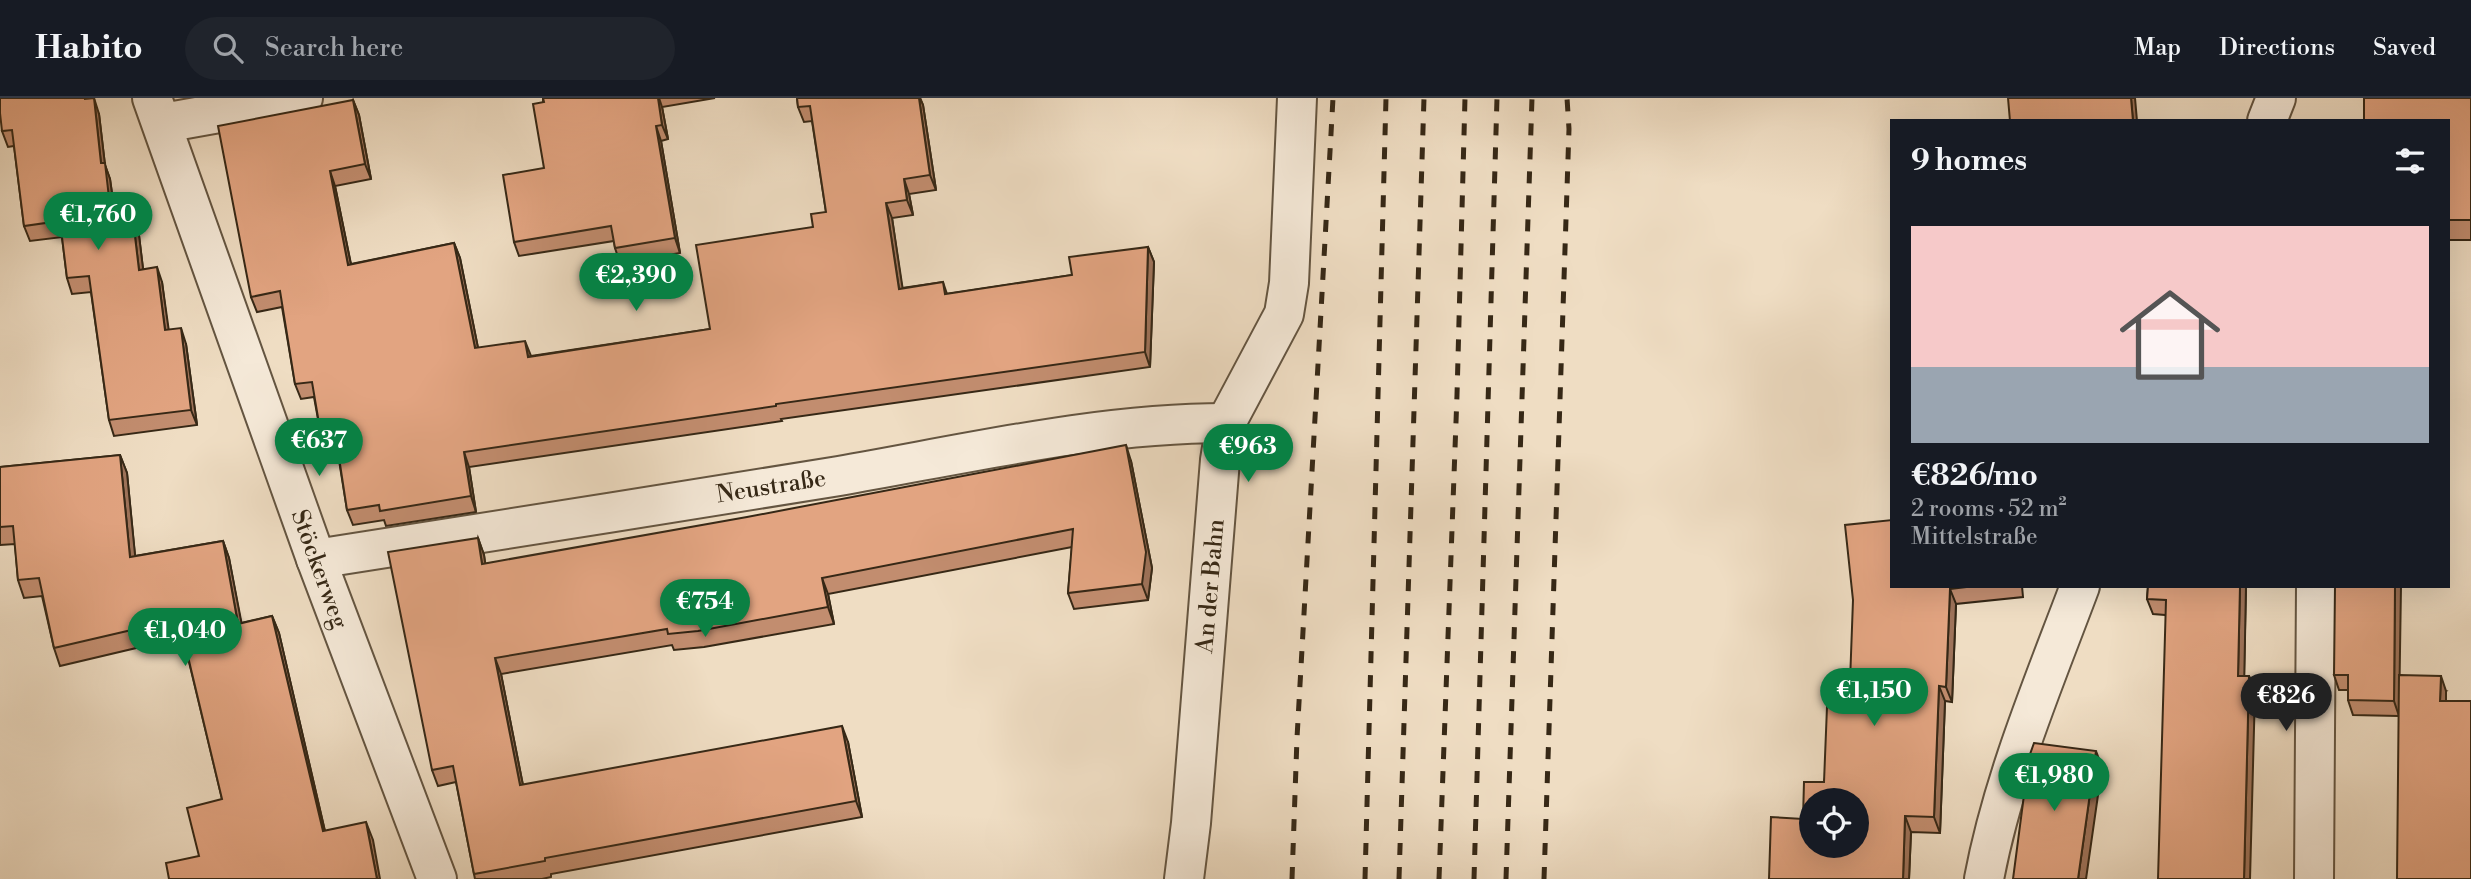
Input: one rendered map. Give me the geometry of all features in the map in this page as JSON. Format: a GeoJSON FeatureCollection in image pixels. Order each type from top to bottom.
{"type":"FeatureCollection","features":[{"type":"Feature","properties":{"kind":"street"},"geometry":{"type":"LineString","coordinates":[[158,111],[303,98]]}},
{"type":"Feature","properties":{"kind":"street","name":"An der Bahn"},"geometry":{"type":"LineString","coordinates":[[1184,879],[1191,823],[1220,460],[1226,423],[1284,314],[1289,283],[1297,98]]}},
{"type":"Feature","properties":{"kind":"street"},"geometry":{"type":"LineString","coordinates":[[2268,119],[2276,98]]}},
{"type":"Feature","properties":{"kind":"street","name":"Stöckerweg"},"geometry":{"type":"LineString","coordinates":[[158,111],[316,559],[437,879]]}},
{"type":"Feature","properties":{"kind":"street","name":"Neustraße"},"geometry":{"type":"LineString","coordinates":[[316,559],[1102,431],[1174,423],[1226,423]]}},
{"type":"Feature","properties":{"kind":"street"},"geometry":{"type":"LineString","coordinates":[[1984,879],[2019,748],[2079,588]]}},
{"type":"Feature","properties":{"kind":"street"},"geometry":{"type":"LineString","coordinates":[[2314,879],[2316,588]]}},
{"type":"Feature","properties":{"kind":"building"},"geometry":{"type":"Polygon","coordinates":[[[0,98],[94,98],[101,163],[105,163],[111,215],[132,211],[139,270],[157,267],[165,330],[181,328],[191,410],[109,420],[89,276],[67,278],[60,221],[24,226],[12,130],[2,131],[0,98]]]}},
{"type":"Feature","properties":{"kind":"building"},"geometry":{"type":"Polygon","coordinates":[[[543,98],[658,98],[662,125],[656,126],[675,238],[615,248],[611,226],[514,242],[503,175],[544,168],[533,104],[544,102],[543,98]]]}},
{"type":"Feature","properties":{"kind":"building"},"geometry":{"type":"Polygon","coordinates":[[[797,98],[919,98],[930,175],[904,179],[907,200],[886,203],[899,289],[943,282],[945,294],[1072,275],[1069,257],[1148,247],[1145,352],[776,404],[464,452],[471,496],[380,511],[379,505],[347,510],[336,438],[322,441],[312,382],[295,384],[280,291],[251,297],[218,126],[353,100],[365,164],[330,171],[348,265],[454,243],[475,348],[525,341],[528,357],[710,329],[696,245],[813,227],[811,214],[826,212],[810,106],[798,107],[797,98]]]}},
{"type":"Feature","properties":{"kind":"building"},"geometry":{"type":"Polygon","coordinates":[[[2008,98],[2131,98],[2133,119],[2010,119],[2008,98]]]}},
{"type":"Feature","properties":{"kind":"building"},"geometry":{"type":"Polygon","coordinates":[[[2364,98],[2471,98],[2471,220],[2450,220],[2450,119],[2364,119],[2364,98]]]}},
{"type":"Feature","properties":{"kind":"building"},"geometry":{"type":"Polygon","coordinates":[[[1126,445],[1146,552],[1142,584],[1068,593],[1073,529],[822,578],[828,607],[698,631],[668,634],[667,629],[495,658],[520,785],[842,726],[856,801],[545,858],[545,861],[474,874],[453,766],[432,770],[388,552],[478,538],[482,564],[1126,445]]]}},
{"type":"Feature","properties":{"kind":"building"},"geometry":{"type":"Polygon","coordinates":[[[120,455],[130,557],[223,541],[238,624],[272,616],[323,831],[366,822],[377,879],[169,879],[166,863],[199,856],[187,808],[222,799],[179,619],[54,648],[39,578],[18,580],[13,526],[0,527],[0,467],[120,455]]]}},
{"type":"Feature","properties":{"kind":"building"},"geometry":{"type":"Polygon","coordinates":[[[1890,520],[1890,588],[1958,588],[1950,589],[1946,687],[1939,686],[1934,817],[1905,816],[1903,879],[1769,879],[1771,817],[1799,819],[1799,858],[1869,858],[1869,788],[1804,788],[1804,782],[1824,782],[1828,682],[1850,682],[1853,600],[1845,525],[1890,520]]]}},
{"type":"Feature","properties":{"kind":"building"},"geometry":{"type":"Polygon","coordinates":[[[2148,588],[2240,588],[2238,676],[2249,676],[2244,879],[2158,879],[2166,600],[2147,599],[2148,588]]]}},
{"type":"Feature","properties":{"kind":"building"},"geometry":{"type":"Polygon","coordinates":[[[2335,588],[2395,588],[2394,701],[2348,700],[2348,675],[2334,675],[2335,588]]]}},
{"type":"Feature","properties":{"kind":"building"},"geometry":{"type":"Polygon","coordinates":[[[2399,675],[2441,676],[2440,701],[2471,701],[2471,879],[2397,879],[2399,675]]]}},
{"type":"Feature","properties":{"kind":"building"},"geometry":{"type":"Polygon","coordinates":[[[2034,743],[2096,751],[2078,879],[2013,879],[2029,757],[2034,743]]]}},
{"type":"Feature","properties":{"kind":"railway"},"geometry":{"type":"LineString","coordinates":[[1292,879],[1297,738],[1333,98]]}},
{"type":"Feature","properties":{"kind":"railway"},"geometry":{"type":"LineString","coordinates":[[1365,879],[1386,98]]}},
{"type":"Feature","properties":{"kind":"railway"},"geometry":{"type":"LineString","coordinates":[[1399,879],[1424,98]]}},
{"type":"Feature","properties":{"kind":"railway"},"geometry":{"type":"LineString","coordinates":[[1439,879],[1465,98]]}},
{"type":"Feature","properties":{"kind":"railway"},"geometry":{"type":"LineString","coordinates":[[1474,879],[1497,98]]}},
{"type":"Feature","properties":{"kind":"railway"},"geometry":{"type":"LineString","coordinates":[[1506,879],[1532,98]]}},
{"type":"Feature","properties":{"kind":"railway"},"geometry":{"type":"LineString","coordinates":[[1544,879],[1569,129],[1567,98]]}}]}
